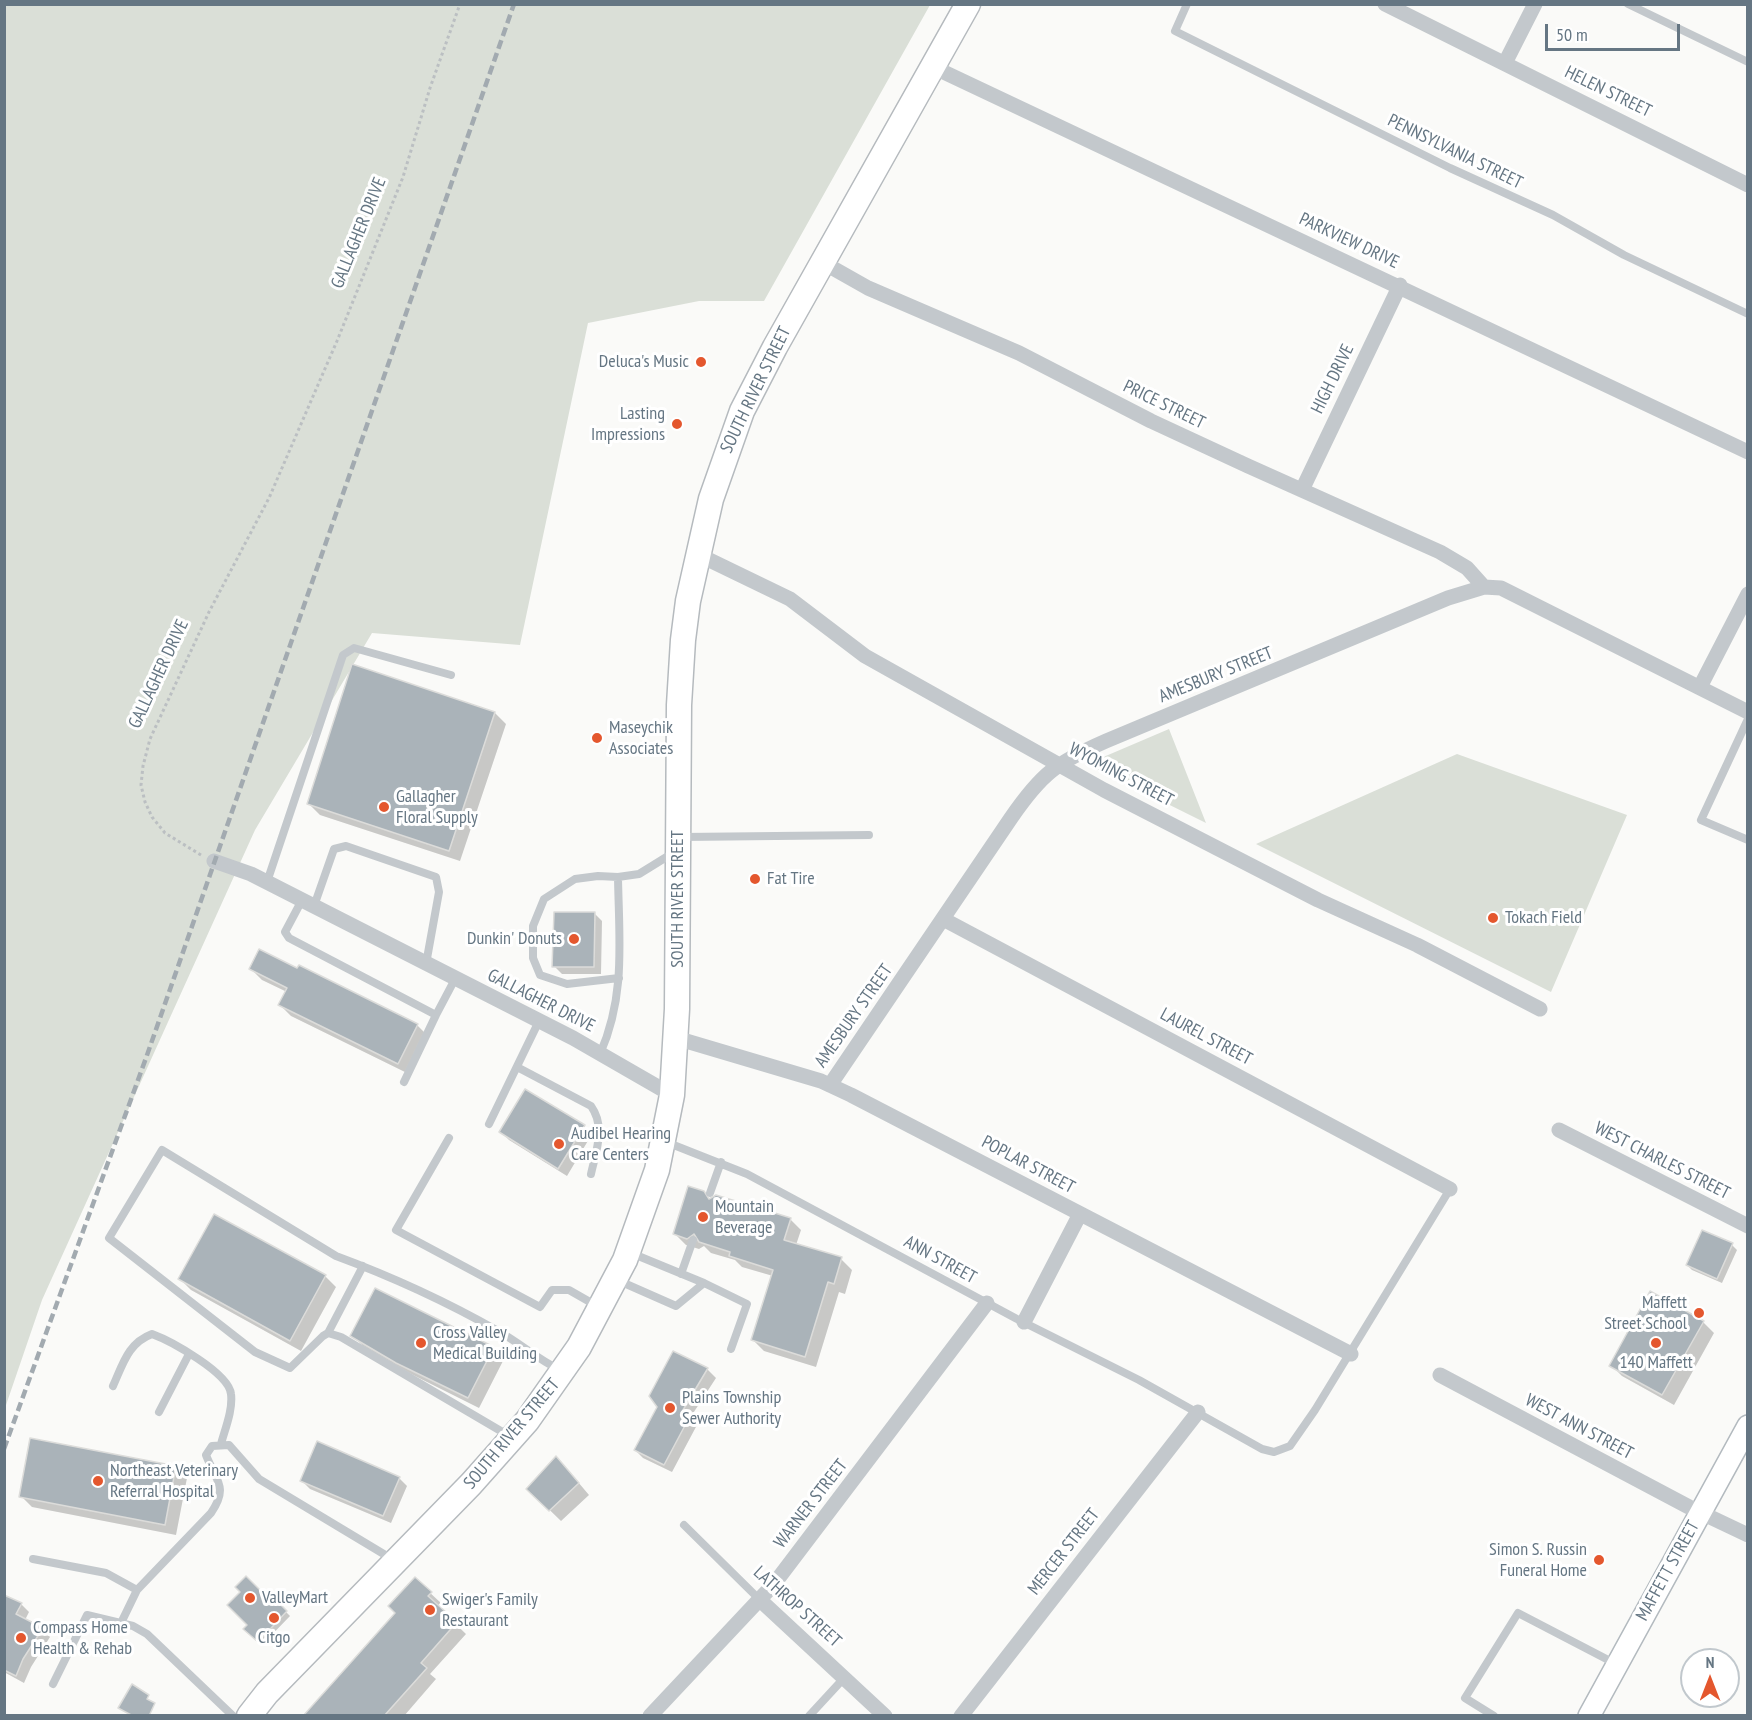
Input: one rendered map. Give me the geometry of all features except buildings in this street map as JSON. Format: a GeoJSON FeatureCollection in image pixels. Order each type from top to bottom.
{"type":"FeatureCollection","features":[{"type":"Feature","properties":{"kind":"main road","name":"SOUTH RIVER STREET"},"geometry":{"type":"LineString","coordinates":[[249,1716],[267,1693],[512,1438],[564,1371],[601,1309],[628,1252],[642,1218],[664,1142],[672,1095],[676,1038],[679,705],[683,640],[697,554],[723,459],[742,411],[822,262],[968,4]]}},
{"type":"Feature","properties":{"kind":"main road","name":"MAFFETT STREET"},"geometry":{"type":"LineString","coordinates":[[1589,1716],[1748,1426]]}},
{"type":"Feature","properties":{"kind":"street","name":"HELEN STREET"},"geometry":{"type":"LineString","coordinates":[[1385,4],[1748,185]]}},
{"type":"Feature","properties":{"kind":"street"},"geometry":{"type":"LineString","coordinates":[[1505,63],[1535,4]]}},
{"type":"Feature","properties":{"kind":"street","name":"PARKVIEW DRIVE"},"geometry":{"type":"LineString","coordinates":[[933,67],[1400,285],[1748,452]]}},
{"type":"Feature","properties":{"kind":"street","name":"PRICE STREET"},"geometry":{"type":"LineString","coordinates":[[822,262],[868,288],[1019,353],[1151,421],[1440,552],[1467,568],[1484,587]]}},
{"type":"Feature","properties":{"kind":"street","name":"HIGH DRIVE"},"geometry":{"type":"LineString","coordinates":[[1302,490],[1400,285]]}},
{"type":"Feature","properties":{"kind":"street","name":"WYOMING STREET"},"geometry":{"type":"LineString","coordinates":[[697,554],[790,599],[864,657],[1104,790],[1318,900],[1417,945],[1540,1010]]}},
{"type":"Feature","properties":{"kind":"street","name":"AMESBURY STREET"},"geometry":{"type":"LineString","coordinates":[[830,1085],[1029,791],[1058,764],[1448,598],[1484,587],[1501,588],[1748,712]]}},
{"type":"Feature","properties":{"kind":"street"},"geometry":{"type":"LineString","coordinates":[[1700,687],[1748,594]]}},
{"type":"Feature","properties":{"kind":"street","name":"GALLAGHER DRIVE"},"geometry":{"type":"LineString","coordinates":[[214,861],[267,882],[600,1054],[672,1095]]}},
{"type":"Feature","properties":{"kind":"street","name":"LAUREL STREET"},"geometry":{"type":"LineString","coordinates":[[944,919],[1450,1189]]}},
{"type":"Feature","properties":{"kind":"street","name":"POPLAR STREET"},"geometry":{"type":"LineString","coordinates":[[676,1038],[830,1085],[1351,1354]]}},
{"type":"Feature","properties":{"kind":"street","name":"WEST CHARLES STREET"},"geometry":{"type":"LineString","coordinates":[[1559,1130],[1748,1226]]}},
{"type":"Feature","properties":{"kind":"street"},"geometry":{"type":"LineString","coordinates":[[1024,1322],[1080,1215]]}},
{"type":"Feature","properties":{"kind":"street","name":"WARNER STREET"},"geometry":{"type":"LineString","coordinates":[[650,1716],[760,1600],[849,1488],[987,1303]]}},
{"type":"Feature","properties":{"kind":"street","name":"WEST ANN STREET"},"geometry":{"type":"LineString","coordinates":[[1440,1375],[1748,1535]]}},
{"type":"Feature","properties":{"kind":"street","name":"MERCER STREET"},"geometry":{"type":"LineString","coordinates":[[961,1716],[1198,1412]]}},
{"type":"Feature","properties":{"kind":"street","name":"LATHROP STREET"},"geometry":{"type":"LineString","coordinates":[[760,1600],[885,1716]]}},
{"type":"Feature","properties":{"kind":"lane","name":"PENNSYLVANIA STREET"},"geometry":{"type":"LineString","coordinates":[[1187,4],[1174,31],[1450,168],[1553,215],[1624,255],[1748,314]]}},
{"type":"Feature","properties":{"kind":"lane"},"geometry":{"type":"LineString","coordinates":[[1628,4],[1748,62]]}},
{"type":"Feature","properties":{"kind":"lane"},"geometry":{"type":"LineString","coordinates":[[267,882],[344,655],[354,648],[451,675]]}},
{"type":"Feature","properties":{"kind":"lane"},"geometry":{"type":"LineString","coordinates":[[1748,718],[1701,820],[1748,840]]}},
{"type":"Feature","properties":{"kind":"lane"},"geometry":{"type":"LineString","coordinates":[[619,978],[567,984],[540,975],[533,958],[533,926],[544,899],[575,879],[639,874],[678,843],[870,835]]}},
{"type":"Feature","properties":{"kind":"lane"},"geometry":{"type":"LineString","coordinates":[[426,964],[439,892],[436,878],[346,846],[334,849],[308,903],[285,932],[289,938],[436,1015]]}},
{"type":"Feature","properties":{"kind":"lane"},"geometry":{"type":"LineString","coordinates":[[600,1054],[613,1021],[619,978],[618,877]]}},
{"type":"Feature","properties":{"kind":"lane"},"geometry":{"type":"LineString","coordinates":[[404,1082],[455,979]]}},
{"type":"Feature","properties":{"kind":"lane"},"geometry":{"type":"LineString","coordinates":[[489,1124],[539,1022]]}},
{"type":"Feature","properties":{"kind":"lane"},"geometry":{"type":"LineString","coordinates":[[517,1066],[591,1106],[597,1115],[600,1132],[591,1174]]}},
{"type":"Feature","properties":{"kind":"lane"},"geometry":{"type":"LineString","coordinates":[[449,1137],[396,1230],[540,1307],[552,1290],[568,1290],[601,1309]]}},
{"type":"Feature","properties":{"kind":"lane","name":"ANN STREET"},"geometry":{"type":"LineString","coordinates":[[664,1142],[721,1162],[808,1205],[987,1303],[1198,1412],[1262,1449],[1281,1451],[1290,1446],[1351,1354]]}},
{"type":"Feature","properties":{"kind":"lane"},"geometry":{"type":"LineString","coordinates":[[363,1266],[328,1333],[290,1368],[255,1352],[109,1238],[162,1150],[336,1256],[363,1266],[499,1331],[538,1359],[564,1371]]}},
{"type":"Feature","properties":{"kind":"lane"},"geometry":{"type":"LineString","coordinates":[[710,1193],[721,1162]]}},
{"type":"Feature","properties":{"kind":"lane"},"geometry":{"type":"LineString","coordinates":[[1351,1354],[1450,1189]]}},
{"type":"Feature","properties":{"kind":"lane"},"geometry":{"type":"LineString","coordinates":[[681,1274],[693,1240]]}},
{"type":"Feature","properties":{"kind":"lane"},"geometry":{"type":"LineString","coordinates":[[628,1252],[704,1283],[747,1304],[731,1349]]}},
{"type":"Feature","properties":{"kind":"lane"},"geometry":{"type":"LineString","coordinates":[[616,1279],[676,1306],[704,1283]]}},
{"type":"Feature","properties":{"kind":"lane"},"geometry":{"type":"LineString","coordinates":[[328,1333],[340,1336],[512,1438]]}},
{"type":"Feature","properties":{"kind":"lane"},"geometry":{"type":"LineString","coordinates":[[113,1386],[130,1348],[139,1338],[152,1334],[217,1372],[228,1383],[231,1394],[230,1412],[221,1444]]}},
{"type":"Feature","properties":{"kind":"lane"},"geometry":{"type":"LineString","coordinates":[[159,1412],[189,1354]]}},
{"type":"Feature","properties":{"kind":"lane"},"geometry":{"type":"LineString","coordinates":[[121,1623],[137,1590],[211,1513],[220,1500],[221,1485],[207,1455],[212,1446],[229,1445],[259,1479],[396,1561]]}},
{"type":"Feature","properties":{"kind":"lane","name":"LATHROP STREET"},"geometry":{"type":"LineString","coordinates":[[684,1525],[760,1600]]}},
{"type":"Feature","properties":{"kind":"lane"},"geometry":{"type":"LineString","coordinates":[[33,1559],[106,1573],[137,1590]]}},
{"type":"Feature","properties":{"kind":"lane"},"geometry":{"type":"LineString","coordinates":[[1494,1716],[1465,1698],[1518,1613],[1617,1665]]}},
{"type":"Feature","properties":{"kind":"lane"},"geometry":{"type":"LineString","coordinates":[[53,1684],[87,1615],[121,1623],[147,1635],[233,1716]]}},
{"type":"Feature","properties":{"kind":"lane"},"geometry":{"type":"LineString","coordinates":[[809,1716],[845,1677]]}},
{"type":"Feature","properties":{"kind":"path","name":"GALLAGHER DRIVE"},"geometry":{"type":"LineString","coordinates":[[214,861],[175,842],[152,817],[141,785],[147,748],[209,612],[269,498],[337,341],[403,177],[430,88],[460,4]]}},
{"type":"Feature","properties":{"kind":"shaded area"},"geometry":{"type":"Polygon","coordinates":[[[5,5],[930,5],[764,301],[699,301],[588,323],[520,645],[372,633],[255,830],[42,1300],[5,1408],[5,5]]]}},
{"type":"Feature","properties":{"kind":"shaded area"},"geometry":{"type":"Polygon","coordinates":[[[1169,729],[1206,823],[1087,764],[1169,729]]]}},
{"type":"Feature","properties":{"kind":"shaded area","name":"Tokach Field"},"geometry":{"type":"Polygon","coordinates":[[[1457,754],[1627,815],[1551,992],[1256,844],[1457,754]]]}},
{"type":"Feature","properties":{"kind":"railway"},"geometry":{"type":"LineString","coordinates":[[4,1449],[146,1058],[514,4]]}},
{"type":"Feature","properties":{"kind":"place","name":"Deluca's Music"},"geometry":{"type":"Point","coordinates":[701,362]}},
{"type":"Feature","properties":{"kind":"place","name":"Lasting Impressions"},"geometry":{"type":"Point","coordinates":[677,424]}},
{"type":"Feature","properties":{"kind":"place","name":"Maseychik Associates"},"geometry":{"type":"Point","coordinates":[597,738]}},
{"type":"Feature","properties":{"kind":"place","name":"Gallagher Floral Supply"},"geometry":{"type":"Point","coordinates":[384,807]}},
{"type":"Feature","properties":{"kind":"place","name":"Fat Tire"},"geometry":{"type":"Point","coordinates":[755,879]}},
{"type":"Feature","properties":{"kind":"place","name":"Tokach Field"},"geometry":{"type":"Point","coordinates":[1493,918]}},
{"type":"Feature","properties":{"kind":"place","name":"Dunkin' Donuts"},"geometry":{"type":"Point","coordinates":[574,939]}},
{"type":"Feature","properties":{"kind":"place","name":"Audibel Hearing Care Centers"},"geometry":{"type":"Point","coordinates":[559,1144]}},
{"type":"Feature","properties":{"kind":"place","name":"Mountain Beverage"},"geometry":{"type":"Point","coordinates":[703,1217]}},
{"type":"Feature","properties":{"kind":"place","name":"Maffett Street School"},"geometry":{"type":"Point","coordinates":[1699,1313]}},
{"type":"Feature","properties":{"kind":"place","name":"Cross Valley Medical Building"},"geometry":{"type":"Point","coordinates":[421,1343]}},
{"type":"Feature","properties":{"kind":"place","name":"140 Maffett"},"geometry":{"type":"Point","coordinates":[1656,1343]}},
{"type":"Feature","properties":{"kind":"place","name":"Plains Township Sewer Authority"},"geometry":{"type":"Point","coordinates":[670,1408]}},
{"type":"Feature","properties":{"kind":"place","name":"Northeast Veterinary Referral Hospital"},"geometry":{"type":"Point","coordinates":[98,1481]}},
{"type":"Feature","properties":{"kind":"place","name":"Simon S. Russin Funeral Home"},"geometry":{"type":"Point","coordinates":[1599,1560]}},
{"type":"Feature","properties":{"kind":"place","name":"ValleyMart"},"geometry":{"type":"Point","coordinates":[250,1598]}},
{"type":"Feature","properties":{"kind":"place","name":"Swiger's Family Restaurant"},"geometry":{"type":"Point","coordinates":[430,1610]}},
{"type":"Feature","properties":{"kind":"place","name":"Citgo"},"geometry":{"type":"Point","coordinates":[274,1618]}},
{"type":"Feature","properties":{"kind":"place","name":"Compass Home Health & Rehab"},"geometry":{"type":"Point","coordinates":[21,1638]}}]}
